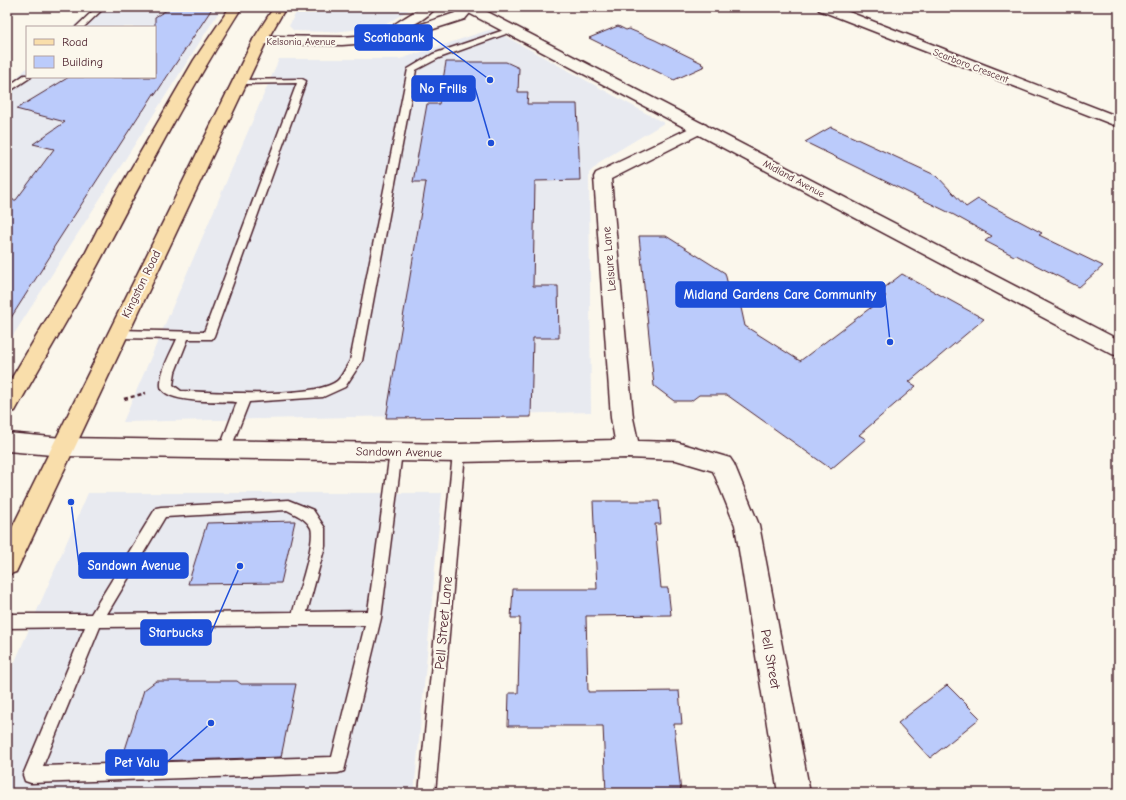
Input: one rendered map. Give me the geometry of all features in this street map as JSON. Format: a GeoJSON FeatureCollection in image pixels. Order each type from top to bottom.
{"type":"FeatureCollection","features":[{"type":"Feature","properties":{"kind":"main road"},"geometry":{"type":"LineString","coordinates":[[7,405],[93,256],[120,203],[201,60],[236,7]]}},
{"type":"Feature","properties":{"kind":"main road","name":"Kingston Road"},"geometry":{"type":"LineString","coordinates":[[7,564],[260,40],[280,7]]}},
{"type":"Feature","properties":{"kind":"street","name":"Kelsonia Avenue"},"geometry":{"type":"LineString","coordinates":[[342,41],[397,26],[412,20],[430,7]]}},
{"type":"Feature","properties":{"kind":"street","name":"Kelsonia Avenue"},"geometry":{"type":"LineString","coordinates":[[260,40],[342,41],[396,37],[460,16],[469,7]]}},
{"type":"Feature","properties":{"kind":"street","name":"Midland Avenue"},"geometry":{"type":"LineString","coordinates":[[469,7],[1119,349]]}},
{"type":"Feature","properties":{"kind":"street","name":"Scarboro Crescent"},"geometry":{"type":"LineString","coordinates":[[824,7],[1119,122]]}},
{"type":"Feature","properties":{"kind":"street","name":"Leisure Lane"},"geometry":{"type":"LineString","coordinates":[[628,448],[622,418],[602,177],[700,128]]}},
{"type":"Feature","properties":{"kind":"street","name":"Sandown Avenue"},"geometry":{"type":"LineString","coordinates":[[7,442],[63,447],[225,450],[459,453],[628,448],[676,451],[722,464],[747,525]]}},
{"type":"Feature","properties":{"kind":"street","name":"Pell Street"},"geometry":{"type":"LineString","coordinates":[[747,525],[794,793]]}},
{"type":"Feature","properties":{"kind":"lane"},"geometry":{"type":"LineString","coordinates":[[81,26],[101,7]]}},
{"type":"Feature","properties":{"kind":"lane"},"geometry":{"type":"LineString","coordinates":[[184,336],[168,372],[167,387],[179,395],[244,398],[319,394],[341,384],[356,362],[412,69],[436,56],[513,30]]}},
{"type":"Feature","properties":{"kind":"lane"},"geometry":{"type":"LineString","coordinates":[[7,92],[26,78]]}},
{"type":"Feature","properties":{"kind":"lane"},"geometry":{"type":"LineString","coordinates":[[118,334],[208,336],[302,81],[240,82]]}},
{"type":"Feature","properties":{"kind":"lane"},"geometry":{"type":"LineString","coordinates":[[225,450],[244,398]]}},
{"type":"Feature","properties":{"kind":"lane"},"geometry":{"type":"LineString","coordinates":[[298,619],[318,546],[318,528],[308,514],[288,505],[161,512],[95,620],[31,775],[338,765],[374,618],[396,452]]}},
{"type":"Feature","properties":{"kind":"lane","name":"Pell Street Lane"},"geometry":{"type":"LineString","coordinates":[[427,793],[459,453]]}},
{"type":"Feature","properties":{"kind":"lane"},"geometry":{"type":"LineString","coordinates":[[7,621],[374,618]]}},
{"type":"Feature","properties":{"kind":"shaded area"},"geometry":{"type":"Polygon","coordinates":[[[95,7],[222,7],[7,345],[7,87],[26,69],[26,78],[156,78],[156,26],[74,26],[95,7]]]}},
{"type":"Feature","properties":{"kind":"shaded area"},"geometry":{"type":"Polygon","coordinates":[[[299,7],[414,7],[388,23],[360,29],[334,32],[294,31],[289,26],[299,7]]]}},
{"type":"Feature","properties":{"kind":"shaded area"},"geometry":{"type":"Polygon","coordinates":[[[492,29],[664,123],[601,161],[589,173],[591,412],[123,422],[279,59],[400,59],[492,29]]]}},
{"type":"Feature","properties":{"kind":"shaded area"},"geometry":{"type":"Polygon","coordinates":[[[88,493],[442,493],[414,793],[7,793],[7,680],[88,493]]]}},
{"type":"Feature","properties":{"kind":"building"},"geometry":{"type":"Polygon","coordinates":[[[172,7],[213,7],[155,95],[155,92],[141,112],[52,250],[54,250],[7,324],[7,200],[16,200],[54,149],[33,144],[65,122],[16,109],[67,78],[156,78],[155,17],[172,7]]]}},
{"type":"Feature","properties":{"kind":"building"},"geometry":{"type":"Polygon","coordinates":[[[618,26],[655,40],[702,63],[701,64],[705,66],[674,80],[589,38],[618,26]]]}},
{"type":"Feature","properties":{"kind":"building"},"geometry":{"type":"Polygon","coordinates":[[[446,62],[506,62],[519,68],[518,92],[528,92],[527,104],[577,104],[580,180],[535,181],[533,286],[558,286],[559,338],[533,338],[531,417],[386,418],[426,182],[413,182],[427,104],[439,104],[446,62]]]}},
{"type":"Feature","properties":{"kind":"building"},"geometry":{"type":"Polygon","coordinates":[[[831,127],[937,176],[966,207],[978,199],[1042,233],[1039,235],[1103,266],[1079,287],[1016,255],[1014,256],[985,241],[992,236],[954,215],[805,142],[831,127]]]}},
{"type":"Feature","properties":{"kind":"building"},"geometry":{"type":"Polygon","coordinates":[[[639,236],[666,236],[725,273],[728,285],[736,285],[745,326],[800,361],[886,296],[879,292],[902,274],[984,319],[909,382],[916,386],[859,435],[866,439],[831,469],[727,395],[699,395],[691,401],[674,401],[654,386],[639,236]]]}},
{"type":"Feature","properties":{"kind":"building"},"geometry":{"type":"Polygon","coordinates":[[[593,501],[659,501],[661,524],[655,524],[661,588],[668,588],[671,615],[586,616],[588,692],[679,691],[682,724],[674,724],[681,793],[606,793],[603,726],[508,726],[509,693],[518,693],[520,618],[511,618],[513,589],[597,589],[593,501]]]}},
{"type":"Feature","properties":{"kind":"building"},"geometry":{"type":"Polygon","coordinates":[[[295,521],[281,583],[188,584],[207,523],[295,521]]]}},
{"type":"Feature","properties":{"kind":"building"},"geometry":{"type":"Polygon","coordinates":[[[156,681],[237,681],[241,684],[296,684],[281,757],[127,762],[123,756],[144,690],[156,681]]]}},
{"type":"Feature","properties":{"kind":"building"},"geometry":{"type":"Polygon","coordinates":[[[947,685],[980,718],[930,758],[898,723],[947,685]]]}},
{"type":"Feature","properties":{"kind":"place","name":"Scotiabank"},"geometry":{"type":"Point","coordinates":[490,80]}},
{"type":"Feature","properties":{"kind":"place","name":"No Frills"},"geometry":{"type":"Point","coordinates":[491,143]}},
{"type":"Feature","properties":{"kind":"place","name":"Midland Gardens Care Community"},"geometry":{"type":"Point","coordinates":[890,342]}},
{"type":"Feature","properties":{"kind":"place","name":"Sandown Avenue"},"geometry":{"type":"Point","coordinates":[71,502]}},
{"type":"Feature","properties":{"kind":"place","name":"Starbucks"},"geometry":{"type":"Point","coordinates":[240,566]}},
{"type":"Feature","properties":{"kind":"place","name":"Pet Valu"},"geometry":{"type":"Point","coordinates":[211,723]}}]}
